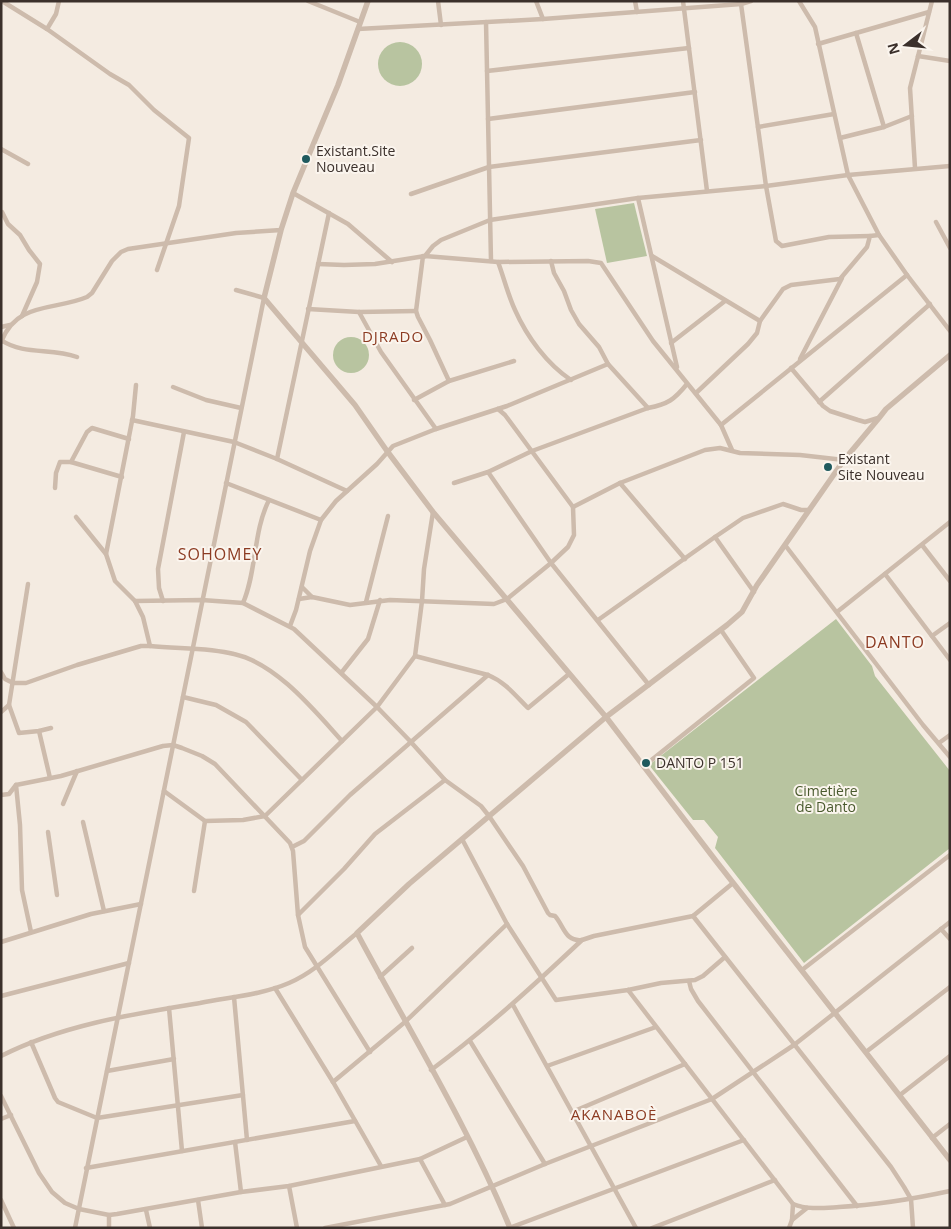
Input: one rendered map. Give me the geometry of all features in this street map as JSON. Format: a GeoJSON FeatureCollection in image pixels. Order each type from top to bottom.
{"type":"FeatureCollection","features":[{"type":"Feature","properties":{"kind":"street"},"geometry":{"type":"LineString","coordinates":[[2,1],[129,85],[154,110],[189,138],[181,200],[158,270]]}},
{"type":"Feature","properties":{"kind":"street"},"geometry":{"type":"LineString","coordinates":[[47,30],[56,14],[59,1]]}},
{"type":"Feature","properties":{"kind":"street"},"geometry":{"type":"LineString","coordinates":[[308,1],[360,22]]}},
{"type":"Feature","properties":{"kind":"street"},"geometry":{"type":"LineString","coordinates":[[75,1228],[234,442],[280,230],[293,193],[338,85],[368,1]]}},
{"type":"Feature","properties":{"kind":"street"},"geometry":{"type":"LineString","coordinates":[[438,1],[441,24]]}},
{"type":"Feature","properties":{"kind":"street"},"geometry":{"type":"LineString","coordinates":[[536,1],[543,19]]}},
{"type":"Feature","properties":{"kind":"street"},"geometry":{"type":"LineString","coordinates":[[635,1],[637,12]]}},
{"type":"Feature","properties":{"kind":"street"},"geometry":{"type":"LineString","coordinates":[[683,1],[707,191]]}},
{"type":"Feature","properties":{"kind":"street"},"geometry":{"type":"LineString","coordinates":[[358,29],[543,19],[741,4],[751,1]]}},
{"type":"Feature","properties":{"kind":"street"},"geometry":{"type":"LineString","coordinates":[[799,1],[815,27],[848,175],[879,235],[950,331]]}},
{"type":"Feature","properties":{"kind":"street"},"geometry":{"type":"LineString","coordinates":[[916,168],[910,88],[932,1]]}},
{"type":"Feature","properties":{"kind":"street"},"geometry":{"type":"LineString","coordinates":[[741,4],[766,186],[771,218],[778,244],[782,246],[829,237],[879,235]]}},
{"type":"Feature","properties":{"kind":"street"},"geometry":{"type":"LineString","coordinates":[[818,44],[929,12]]}},
{"type":"Feature","properties":{"kind":"street"},"geometry":{"type":"LineString","coordinates":[[486,22],[491,261]]}},
{"type":"Feature","properties":{"kind":"street"},"geometry":{"type":"LineString","coordinates":[[856,33],[884,127]]}},
{"type":"Feature","properties":{"kind":"street"},"geometry":{"type":"LineString","coordinates":[[487,71],[689,48]]}},
{"type":"Feature","properties":{"kind":"street"},"geometry":{"type":"LineString","coordinates":[[918,56],[950,61]]}},
{"type":"Feature","properties":{"kind":"street"},"geometry":{"type":"LineString","coordinates":[[488,119],[695,92]]}},
{"type":"Feature","properties":{"kind":"street"},"geometry":{"type":"LineString","coordinates":[[758,127],[834,114]]}},
{"type":"Feature","properties":{"kind":"street"},"geometry":{"type":"LineString","coordinates":[[840,138],[884,127],[912,116]]}},
{"type":"Feature","properties":{"kind":"street"},"geometry":{"type":"LineString","coordinates":[[411,194],[489,167],[701,140]]}},
{"type":"Feature","properties":{"kind":"street"},"geometry":{"type":"LineString","coordinates":[[1,150],[28,164]]}},
{"type":"Feature","properties":{"kind":"street"},"geometry":{"type":"LineString","coordinates":[[448,381],[416,310],[424,256],[441,240],[490,220],[638,198],[950,166]]}},
{"type":"Feature","properties":{"kind":"street"},"geometry":{"type":"LineString","coordinates":[[293,193],[360,233],[392,262]]}},
{"type":"Feature","properties":{"kind":"street"},"geometry":{"type":"LineString","coordinates":[[638,198],[677,369]]}},
{"type":"Feature","properties":{"kind":"street"},"geometry":{"type":"LineString","coordinates":[[2,212],[8,224],[20,235],[40,264],[37,282],[22,316]]}},
{"type":"Feature","properties":{"kind":"street"},"geometry":{"type":"LineString","coordinates":[[277,459],[329,213]]}},
{"type":"Feature","properties":{"kind":"street"},"geometry":{"type":"LineString","coordinates":[[936,222],[949,245]]}},
{"type":"Feature","properties":{"kind":"street"},"geometry":{"type":"LineString","coordinates":[[77,357],[60,351],[26,351],[1,341],[11,325],[22,316],[36,309],[87,297],[92,293],[112,262],[121,252],[128,249],[236,233],[280,230]]}},
{"type":"Feature","properties":{"kind":"street"},"geometry":{"type":"LineString","coordinates":[[798,363],[842,278],[868,247],[870,236]]}},
{"type":"Feature","properties":{"kind":"street"},"geometry":{"type":"LineString","coordinates":[[318,264],[360,265],[424,256],[498,262],[595,261],[601,263],[653,341],[721,425],[732,450]]}},
{"type":"Feature","properties":{"kind":"street"},"geometry":{"type":"LineString","coordinates":[[652,256],[760,321]]}},
{"type":"Feature","properties":{"kind":"street"},"geometry":{"type":"LineString","coordinates":[[550,261],[554,274],[579,324],[599,347],[608,364],[648,408]]}},
{"type":"Feature","properties":{"kind":"street"},"geometry":{"type":"LineString","coordinates":[[498,262],[522,325],[542,353],[571,380]]}},
{"type":"Feature","properties":{"kind":"street"},"geometry":{"type":"LineString","coordinates":[[721,425],[907,274]]}},
{"type":"Feature","properties":{"kind":"street"},"geometry":{"type":"LineString","coordinates":[[696,393],[748,344],[757,333],[760,321],[783,289],[842,278]]}},
{"type":"Feature","properties":{"kind":"street"},"geometry":{"type":"LineString","coordinates":[[236,290],[264,298],[355,405],[433,512],[606,717],[733,883],[950,1160]]}},
{"type":"Feature","properties":{"kind":"street"},"geometry":{"type":"LineString","coordinates":[[671,344],[726,300]]}},
{"type":"Feature","properties":{"kind":"street"},"geometry":{"type":"LineString","coordinates":[[819,402],[930,304]]}},
{"type":"Feature","properties":{"kind":"street"},"geometry":{"type":"LineString","coordinates":[[308,309],[359,312],[416,310]]}},
{"type":"Feature","properties":{"kind":"street"},"geometry":{"type":"LineString","coordinates":[[359,312],[381,352],[436,428]]}},
{"type":"Feature","properties":{"kind":"street"},"geometry":{"type":"LineString","coordinates":[[1,327],[11,325]]}},
{"type":"Feature","properties":{"kind":"street"},"geometry":{"type":"LineString","coordinates":[[1,1056],[31,1042],[85,1026],[275,988],[290,982],[317,966],[357,933],[409,884],[606,717],[742,612],[757,585],[844,460],[886,409],[950,355]]}},
{"type":"Feature","properties":{"kind":"street"},"geometry":{"type":"LineString","coordinates":[[414,400],[448,381],[514,361]]}},
{"type":"Feature","properties":{"kind":"street"},"geometry":{"type":"LineString","coordinates":[[290,626],[320,520],[328,509],[387,451],[397,443],[436,428],[507,406],[608,364]]}},
{"type":"Feature","properties":{"kind":"street"},"geometry":{"type":"LineString","coordinates":[[791,368],[819,402],[830,411],[865,422],[879,418]]}},
{"type":"Feature","properties":{"kind":"street"},"geometry":{"type":"LineString","coordinates":[[562,373],[562,384]]}},
{"type":"Feature","properties":{"kind":"street"},"geometry":{"type":"LineString","coordinates":[[454,483],[488,472],[532,452],[648,408],[666,404],[687,384]]}},
{"type":"Feature","properties":{"kind":"street"},"geometry":{"type":"LineString","coordinates":[[106,554],[129,439],[136,385]]}},
{"type":"Feature","properties":{"kind":"street"},"geometry":{"type":"LineString","coordinates":[[173,388],[206,400],[242,408]]}},
{"type":"Feature","properties":{"kind":"street"},"geometry":{"type":"LineString","coordinates":[[505,415],[507,406]]}},
{"type":"Feature","properties":{"kind":"street"},"geometry":{"type":"LineString","coordinates":[[299,599],[312,597],[344,604],[380,600],[489,605],[507,599],[551,563],[571,543],[575,524],[573,507],[505,415],[498,409]]}},
{"type":"Feature","properties":{"kind":"street"},"geometry":{"type":"LineString","coordinates":[[132,420],[234,442],[277,459],[347,491]]}},
{"type":"Feature","properties":{"kind":"street"},"geometry":{"type":"LineString","coordinates":[[70,462],[87,432],[92,428],[129,439]]}},
{"type":"Feature","properties":{"kind":"street"},"geometry":{"type":"LineString","coordinates":[[163,601],[159,588],[158,570],[184,432]]}},
{"type":"Feature","properties":{"kind":"street"},"geometry":{"type":"LineString","coordinates":[[573,507],[620,483],[705,450],[720,448],[740,453],[800,455],[844,460]]}},
{"type":"Feature","properties":{"kind":"street"},"geometry":{"type":"LineString","coordinates":[[55,488],[56,473],[60,462],[70,462],[122,477]]}},
{"type":"Feature","properties":{"kind":"street"},"geometry":{"type":"LineString","coordinates":[[488,472],[551,563],[649,685]]}},
{"type":"Feature","properties":{"kind":"street"},"geometry":{"type":"LineString","coordinates":[[226,483],[320,520]]}},
{"type":"Feature","properties":{"kind":"street"},"geometry":{"type":"LineString","coordinates":[[620,483],[685,559]]}},
{"type":"Feature","properties":{"kind":"street"},"geometry":{"type":"LineString","coordinates":[[243,603],[252,575],[263,511],[268,500]]}},
{"type":"Feature","properties":{"kind":"street"},"geometry":{"type":"LineString","coordinates":[[598,620],[743,518],[783,504],[801,510],[809,510]]}},
{"type":"Feature","properties":{"kind":"street"},"geometry":{"type":"LineString","coordinates":[[164,791],[205,821],[243,820],[265,816],[377,706],[415,656],[424,569],[433,512]]}},
{"type":"Feature","properties":{"kind":"street"},"geometry":{"type":"LineString","coordinates":[[366,602],[388,516]]}},
{"type":"Feature","properties":{"kind":"street"},"geometry":{"type":"LineString","coordinates":[[76,517],[106,554],[115,581],[135,601],[144,622],[150,646]]}},
{"type":"Feature","properties":{"kind":"street"},"geometry":{"type":"LineString","coordinates":[[837,612],[950,522]]}},
{"type":"Feature","properties":{"kind":"street"},"geometry":{"type":"LineString","coordinates":[[715,538],[754,592]]}},
{"type":"Feature","properties":{"kind":"street"},"geometry":{"type":"LineString","coordinates":[[922,544],[949,579]]}},
{"type":"Feature","properties":{"kind":"street"},"geometry":{"type":"LineString","coordinates":[[785,546],[923,725],[950,757]]}},
{"type":"Feature","properties":{"kind":"street"},"geometry":{"type":"LineString","coordinates":[[884,574],[950,660]]}},
{"type":"Feature","properties":{"kind":"street"},"geometry":{"type":"LineString","coordinates":[[28,584],[9,705],[19,733],[51,728]]}},
{"type":"Feature","properties":{"kind":"street"},"geometry":{"type":"LineString","coordinates":[[302,586],[312,597]]}},
{"type":"Feature","properties":{"kind":"street"},"geometry":{"type":"LineString","coordinates":[[135,601],[202,600],[243,603],[290,626],[377,706],[445,780],[481,806],[523,866],[548,913],[556,916],[571,940],[582,940],[693,916],[733,883]]}},
{"type":"Feature","properties":{"kind":"street"},"geometry":{"type":"LineString","coordinates":[[342,672],[368,639],[380,600]]}},
{"type":"Feature","properties":{"kind":"street"},"geometry":{"type":"LineString","coordinates":[[932,636],[950,623]]}},
{"type":"Feature","properties":{"kind":"street"},"geometry":{"type":"LineString","coordinates":[[644,766],[754,678],[721,630]]}},
{"type":"Feature","properties":{"kind":"street"},"geometry":{"type":"LineString","coordinates":[[1,672],[5,679],[13,683],[26,683],[94,659],[141,646],[233,653],[285,680],[342,740]]}},
{"type":"Feature","properties":{"kind":"street"},"geometry":{"type":"LineString","coordinates":[[415,656],[488,675],[504,684],[528,708],[569,674]]}},
{"type":"Feature","properties":{"kind":"street"},"geometry":{"type":"LineString","coordinates":[[292,847],[304,840],[337,807],[410,741],[488,675]]}},
{"type":"Feature","properties":{"kind":"street"},"geometry":{"type":"LineString","coordinates":[[183,697],[216,705],[246,722],[302,780]]}},
{"type":"Feature","properties":{"kind":"street"},"geometry":{"type":"LineString","coordinates":[[1,712],[9,705]]}},
{"type":"Feature","properties":{"kind":"street"},"geometry":{"type":"LineString","coordinates":[[39,731],[50,778]]}},
{"type":"Feature","properties":{"kind":"street"},"geometry":{"type":"LineString","coordinates":[[939,743],[950,736]]}},
{"type":"Feature","properties":{"kind":"street"},"geometry":{"type":"LineString","coordinates":[[1,796],[9,794],[16,785],[77,771],[154,747],[173,745],[196,753],[215,764],[292,847],[298,916],[305,947],[370,1052]]}},
{"type":"Feature","properties":{"kind":"street"},"geometry":{"type":"LineString","coordinates":[[63,804],[77,771]]}},
{"type":"Feature","properties":{"kind":"street"},"geometry":{"type":"LineString","coordinates":[[298,916],[375,834],[445,780]]}},
{"type":"Feature","properties":{"kind":"street"},"geometry":{"type":"LineString","coordinates":[[16,785],[20,826],[22,890],[32,932]]}},
{"type":"Feature","properties":{"kind":"street"},"geometry":{"type":"LineString","coordinates":[[194,891],[205,821]]}},
{"type":"Feature","properties":{"kind":"street"},"geometry":{"type":"LineString","coordinates":[[83,822],[104,911]]}},
{"type":"Feature","properties":{"kind":"street"},"geometry":{"type":"LineString","coordinates":[[48,832],[57,895]]}},
{"type":"Feature","properties":{"kind":"street"},"geometry":{"type":"LineString","coordinates":[[462,839],[507,924],[554,998],[559,1000],[661,983],[689,981],[700,978],[725,957]]}},
{"type":"Feature","properties":{"kind":"street"},"geometry":{"type":"LineString","coordinates":[[802,970],[950,854]]}},
{"type":"Feature","properties":{"kind":"street"},"geometry":{"type":"LineString","coordinates":[[1,942],[104,911],[141,904]]}},
{"type":"Feature","properties":{"kind":"street"},"geometry":{"type":"LineString","coordinates":[[693,916],[891,1167],[911,1199],[913,1228]]}},
{"type":"Feature","properties":{"kind":"street"},"geometry":{"type":"LineString","coordinates":[[325,1228],[445,1205],[544,1164],[712,1099],[794,1045],[950,922]]}},
{"type":"Feature","properties":{"kind":"street"},"geometry":{"type":"LineString","coordinates":[[333,1082],[405,1022],[507,924]]}},
{"type":"Feature","properties":{"kind":"street"},"geometry":{"type":"LineString","coordinates":[[942,929],[950,939]]}},
{"type":"Feature","properties":{"kind":"street"},"geometry":{"type":"LineString","coordinates":[[357,933],[467,1136],[492,1186],[509,1228],[744,1140]]}},
{"type":"Feature","properties":{"kind":"street"},"geometry":{"type":"LineString","coordinates":[[431,1070],[470,1041],[513,1005],[582,940]]}},
{"type":"Feature","properties":{"kind":"street"},"geometry":{"type":"LineString","coordinates":[[380,978],[412,948]]}},
{"type":"Feature","properties":{"kind":"street"},"geometry":{"type":"LineString","coordinates":[[1,996],[129,963]]}},
{"type":"Feature","properties":{"kind":"street"},"geometry":{"type":"LineString","coordinates":[[689,981],[694,995],[857,1206]]}},
{"type":"Feature","properties":{"kind":"street"},"geometry":{"type":"LineString","coordinates":[[866,1052],[950,987]]}},
{"type":"Feature","properties":{"kind":"street"},"geometry":{"type":"LineString","coordinates":[[275,988],[333,1082],[381,1166]]}},
{"type":"Feature","properties":{"kind":"street"},"geometry":{"type":"LineString","coordinates":[[628,990],[793,1204],[807,1208],[857,1206],[911,1199],[950,1191]]}},
{"type":"Feature","properties":{"kind":"street"},"geometry":{"type":"LineString","coordinates":[[234,997],[247,1140]]}},
{"type":"Feature","properties":{"kind":"street"},"geometry":{"type":"LineString","coordinates":[[513,1005],[636,1228]]}},
{"type":"Feature","properties":{"kind":"street"},"geometry":{"type":"LineString","coordinates":[[169,1008],[182,1151]]}},
{"type":"Feature","properties":{"kind":"street"},"geometry":{"type":"LineString","coordinates":[[546,1066],[656,1027]]}},
{"type":"Feature","properties":{"kind":"street"},"geometry":{"type":"LineString","coordinates":[[470,1041],[544,1164]]}},
{"type":"Feature","properties":{"kind":"street"},"geometry":{"type":"LineString","coordinates":[[31,1042],[58,1102],[98,1118],[243,1095]]}},
{"type":"Feature","properties":{"kind":"street"},"geometry":{"type":"LineString","coordinates":[[900,1095],[950,1056]]}},
{"type":"Feature","properties":{"kind":"street"},"geometry":{"type":"LineString","coordinates":[[107,1071],[174,1059]]}},
{"type":"Feature","properties":{"kind":"street"},"geometry":{"type":"LineString","coordinates":[[572,1112],[685,1064]]}},
{"type":"Feature","properties":{"kind":"street"},"geometry":{"type":"LineString","coordinates":[[1,1096],[40,1173],[52,1192],[66,1204],[79,1209],[109,1215],[241,1192],[288,1186],[381,1166],[420,1160],[467,1136]]}},
{"type":"Feature","properties":{"kind":"street"},"geometry":{"type":"LineString","coordinates":[[1,1119],[11,1115]]}},
{"type":"Feature","properties":{"kind":"street"},"geometry":{"type":"LineString","coordinates":[[86,1168],[355,1121]]}},
{"type":"Feature","properties":{"kind":"street"},"geometry":{"type":"LineString","coordinates":[[932,1138],[950,1124]]}},
{"type":"Feature","properties":{"kind":"street"},"geometry":{"type":"LineString","coordinates":[[235,1142],[241,1192]]}},
{"type":"Feature","properties":{"kind":"street"},"geometry":{"type":"LineString","coordinates":[[420,1160],[445,1205]]}},
{"type":"Feature","properties":{"kind":"street"},"geometry":{"type":"LineString","coordinates":[[652,1228],[775,1180]]}},
{"type":"Feature","properties":{"kind":"street"},"geometry":{"type":"LineString","coordinates":[[288,1186],[297,1228]]}},
{"type":"Feature","properties":{"kind":"street"},"geometry":{"type":"LineString","coordinates":[[1,1200],[14,1228]]}},
{"type":"Feature","properties":{"kind":"street"},"geometry":{"type":"LineString","coordinates":[[198,1200],[202,1228]]}},
{"type":"Feature","properties":{"kind":"street"},"geometry":{"type":"LineString","coordinates":[[790,1228],[793,1204]]}},
{"type":"Feature","properties":{"kind":"street"},"geometry":{"type":"LineString","coordinates":[[792,1220],[807,1208]]}},
{"type":"Feature","properties":{"kind":"street"},"geometry":{"type":"LineString","coordinates":[[146,1210],[150,1228]]}},
{"type":"Feature","properties":{"kind":"street"},"geometry":{"type":"LineString","coordinates":[[109,1215],[109,1228]]}},
{"type":"Feature","properties":{"kind":"green space"},"geometry":{"type":"Polygon","coordinates":[[[396,42],[404,42],[416,48],[422,64],[416,80],[404,86],[396,86],[384,80],[378,68],[378,60],[384,48],[396,42]]]}},
{"type":"Feature","properties":{"kind":"green space"},"geometry":{"type":"Polygon","coordinates":[[[634,203],[647,256],[607,263],[595,209],[634,203]]]}},
{"type":"Feature","properties":{"kind":"green space"},"geometry":{"type":"Polygon","coordinates":[[[351,337],[358,338],[364,342],[368,348],[368,362],[364,368],[358,372],[351,373],[344,372],[338,368],[334,362],[333,355],[334,348],[338,342],[344,338],[351,337]]]}},
{"type":"Feature","properties":{"kind":"green space","name":"Cimetière de Danto"},"geometry":{"type":"Polygon","coordinates":[[[836,619],[872,666],[875,676],[950,771],[950,848],[804,963],[715,848],[718,837],[704,820],[693,820],[649,765],[836,619]]]}},
{"type":"Feature","properties":{"kind":"place","name":"Existant.Site Nouveau"},"geometry":{"type":"Point","coordinates":[306,159]}},
{"type":"Feature","properties":{"kind":"place","name":"Existant Site Nouveau"},"geometry":{"type":"Point","coordinates":[828,467]}},
{"type":"Feature","properties":{"kind":"place","name":"DANTO P 151"},"geometry":{"type":"Point","coordinates":[646,763]}},
{"type":"Feature","properties":{"kind":"district","name":"DJRADO"},"geometry":{"type":"Point","coordinates":[393,337]}},
{"type":"Feature","properties":{"kind":"district","name":"SOHOMEY"},"geometry":{"type":"Point","coordinates":[220,554]}},
{"type":"Feature","properties":{"kind":"district","name":"DANTO"},"geometry":{"type":"Point","coordinates":[895,642]}},
{"type":"Feature","properties":{"kind":"district","name":"AKANABOÈ"},"geometry":{"type":"Point","coordinates":[614,1115]}}]}
